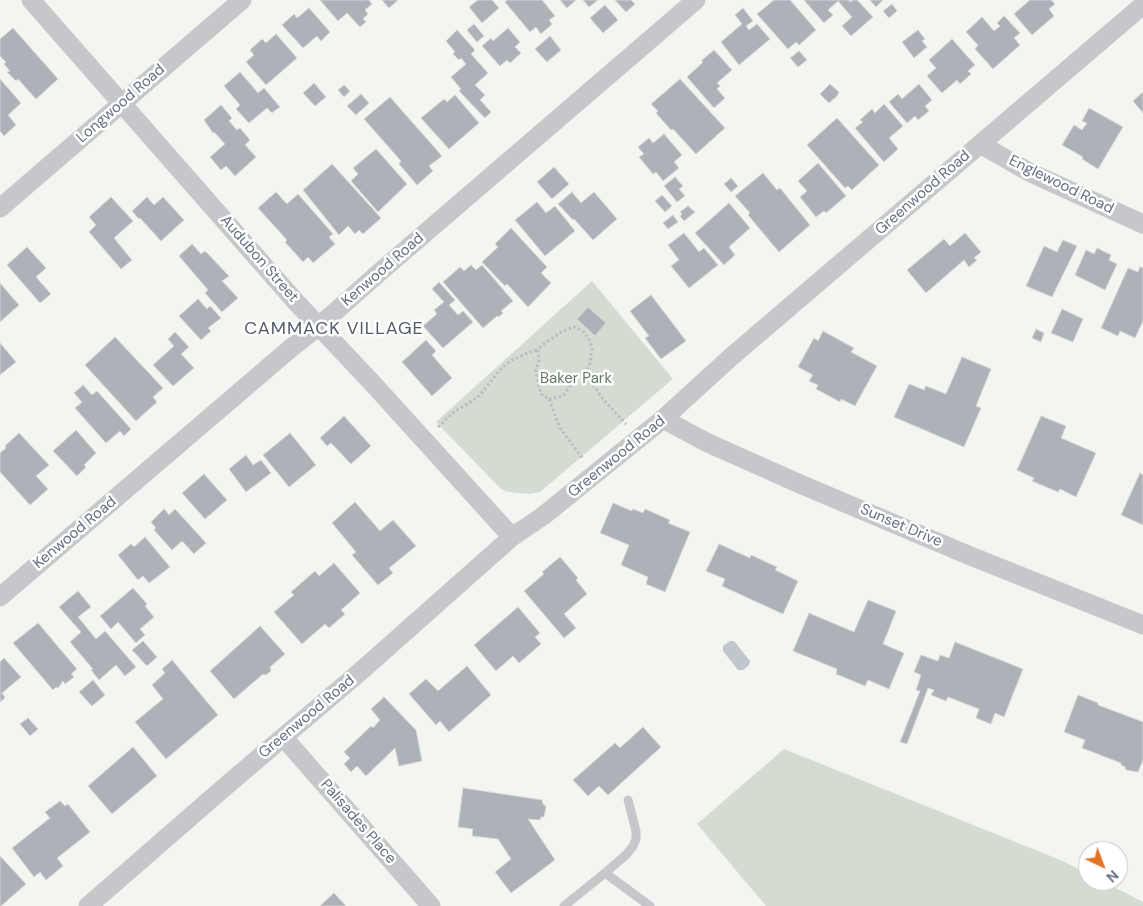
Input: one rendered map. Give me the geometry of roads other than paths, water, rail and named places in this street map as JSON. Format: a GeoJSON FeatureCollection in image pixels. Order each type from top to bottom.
{"type":"FeatureCollection","features":[{"type":"Feature","properties":{"kind":"street","name":"Audubon Street"},"geometry":{"type":"LineString","coordinates":[[31,0],[295,301],[512,537]]}},
{"type":"Feature","properties":{"kind":"street","name":"Longwood Road"},"geometry":{"type":"LineString","coordinates":[[0,208],[242,0]]}},
{"type":"Feature","properties":{"kind":"street","name":"Kenwood Road"},"geometry":{"type":"LineString","coordinates":[[0,598],[319,326],[696,0]]}},
{"type":"Feature","properties":{"kind":"street","name":"Greenwood Road"},"geometry":{"type":"LineString","coordinates":[[88,906],[284,738],[512,537],[543,516],[663,419],[731,357],[1143,4]]}},
{"type":"Feature","properties":{"kind":"street","name":"Englewood Road"},"geometry":{"type":"LineString","coordinates":[[980,144],[1029,172],[1143,224]]}},
{"type":"Feature","properties":{"kind":"street","name":"Sunset Drive"},"geometry":{"type":"LineString","coordinates":[[663,419],[708,443],[800,484],[971,556],[1143,625]]}},
{"type":"Feature","properties":{"kind":"street","name":"Palisades Place"},"geometry":{"type":"LineString","coordinates":[[284,738],[431,906]]}},
{"type":"Feature","properties":{"kind":"lane"},"geometry":{"type":"LineString","coordinates":[[564,906],[627,854],[633,846],[636,839],[636,831],[628,800]]}},
{"type":"Feature","properties":{"kind":"lane"},"geometry":{"type":"LineString","coordinates":[[605,873],[640,902],[650,906]]}},
{"type":"Feature","properties":{"kind":"district","name":"CAMMACK VILLAGE"},"geometry":{"type":"Point","coordinates":[334,329]}},
{"type":"Feature","properties":{"kind":"park label","name":"Baker Park"},"geometry":{"type":"Point","coordinates":[576,379]}}]}
